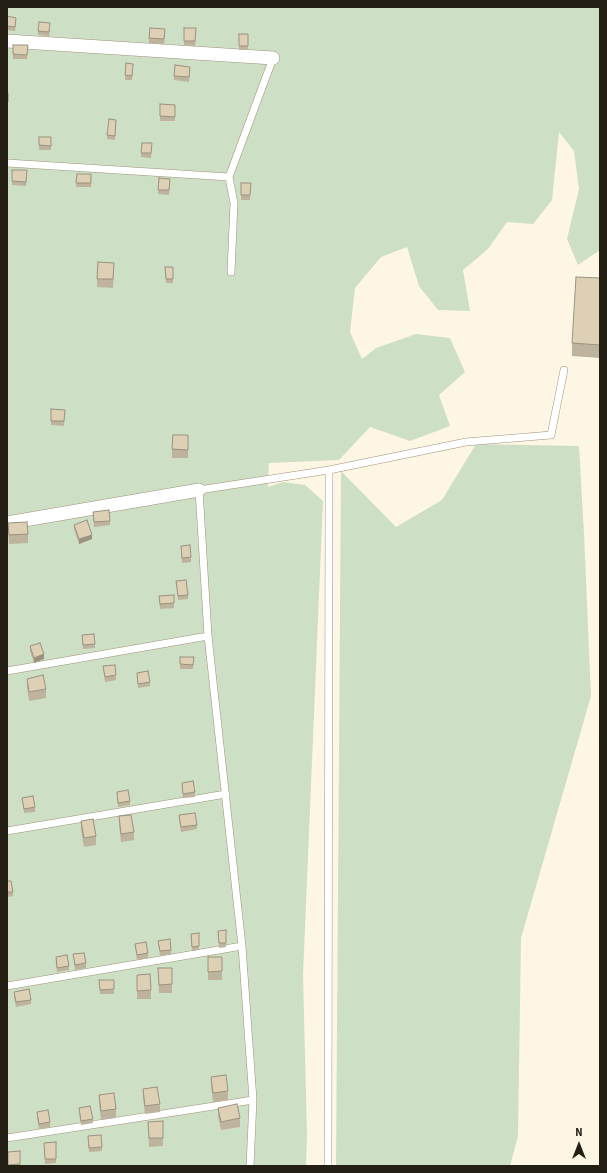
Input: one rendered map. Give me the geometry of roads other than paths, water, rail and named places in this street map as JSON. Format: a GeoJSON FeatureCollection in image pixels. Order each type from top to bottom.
{"type":"FeatureCollection","features":[{"type":"Feature","properties":{"kind":"street"},"geometry":{"type":"LineString","coordinates":[[7,41],[273,58]]}},
{"type":"Feature","properties":{"kind":"street"},"geometry":{"type":"LineString","coordinates":[[7,523],[199,490]]}},
{"type":"Feature","properties":{"kind":"lane"},"geometry":{"type":"LineString","coordinates":[[231,272],[234,203],[229,177],[273,58]]}},
{"type":"Feature","properties":{"kind":"lane"},"geometry":{"type":"LineString","coordinates":[[7,162],[229,177]]}},
{"type":"Feature","properties":{"kind":"lane"},"geometry":{"type":"LineString","coordinates":[[250,1166],[253,1100],[242,946],[208,636],[199,490],[329,470],[466,442],[551,434],[564,370]]}},
{"type":"Feature","properties":{"kind":"lane"},"geometry":{"type":"LineString","coordinates":[[328,1166],[329,470]]}},
{"type":"Feature","properties":{"kind":"lane"},"geometry":{"type":"LineString","coordinates":[[7,670],[208,636]]}},
{"type":"Feature","properties":{"kind":"lane"},"geometry":{"type":"LineString","coordinates":[[7,831],[226,794]]}},
{"type":"Feature","properties":{"kind":"lane"},"geometry":{"type":"LineString","coordinates":[[7,986],[242,946]]}},
{"type":"Feature","properties":{"kind":"lane"},"geometry":{"type":"LineString","coordinates":[[7,1138],[253,1100]]}}]}
